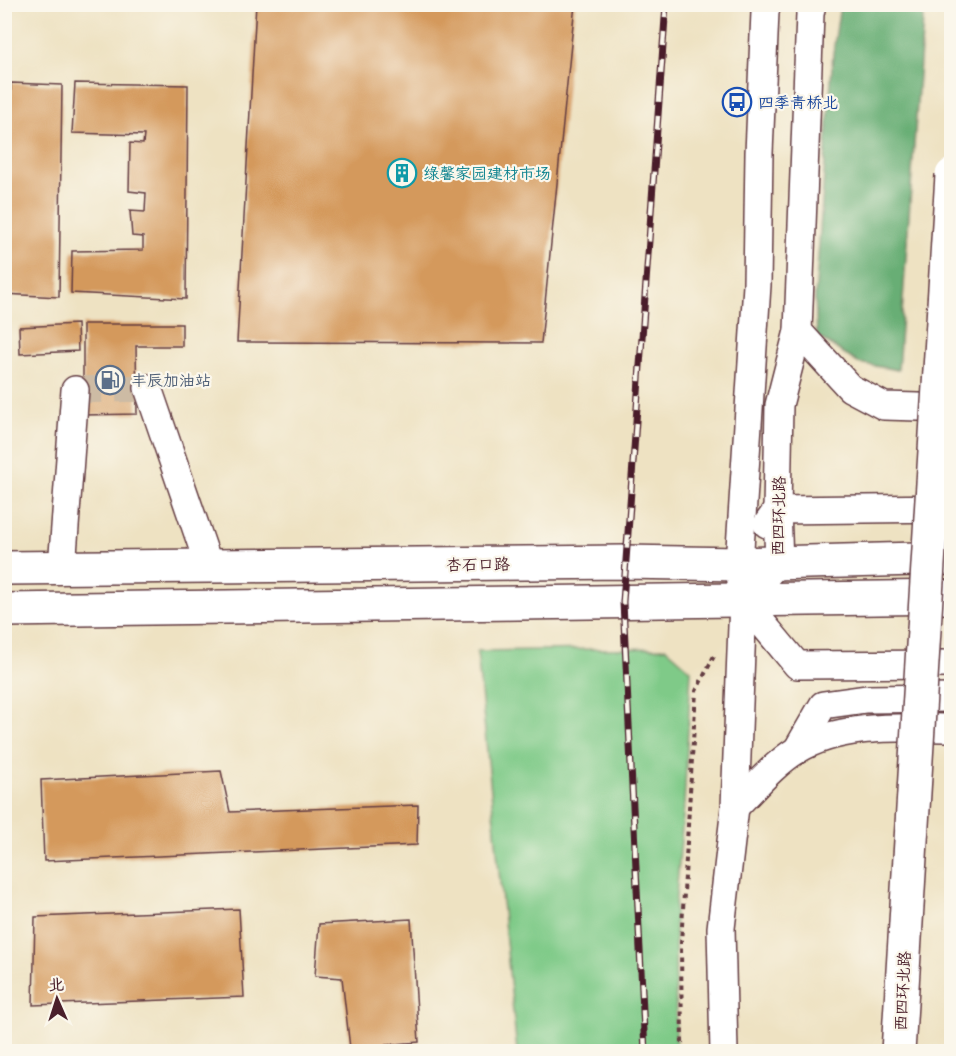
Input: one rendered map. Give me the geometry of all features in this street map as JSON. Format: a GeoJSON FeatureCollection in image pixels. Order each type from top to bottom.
{"type":"FeatureCollection","features":[{"type":"Feature","properties":{"kind":"main road","name":"西四环北路"},"geometry":{"type":"LineString","coordinates":[[898,1052],[951,175]]}},
{"type":"Feature","properties":{"kind":"main road","name":"杏石口路"},"geometry":{"type":"LineString","coordinates":[[4,568],[625,562],[739,564],[951,558]]}},
{"type":"Feature","properties":{"kind":"main road"},"geometry":{"type":"LineString","coordinates":[[4,610],[951,597]]}},
{"type":"Feature","properties":{"kind":"street","name":"西四环北路"},"geometry":{"type":"LineString","coordinates":[[743,600],[739,564],[757,285],[759,153],[767,4]]}},
{"type":"Feature","properties":{"kind":"street","name":"西四环北路"},"geometry":{"type":"LineString","coordinates":[[743,600],[779,562],[777,510],[779,405],[798,332],[812,4]]}},
{"type":"Feature","properties":{"kind":"street"},"geometry":{"type":"LineString","coordinates":[[757,285],[779,405]]}},
{"type":"Feature","properties":{"kind":"street"},"geometry":{"type":"LineString","coordinates":[[798,332],[850,388],[884,406],[951,408]]}},
{"type":"Feature","properties":{"kind":"street"},"geometry":{"type":"LineString","coordinates":[[148,388],[209,566]]}},
{"type":"Feature","properties":{"kind":"street"},"geometry":{"type":"LineString","coordinates":[[62,568],[75,390]]}},
{"type":"Feature","properties":{"kind":"street"},"geometry":{"type":"LineString","coordinates":[[739,564],[777,510],[951,508]]}},
{"type":"Feature","properties":{"kind":"street"},"geometry":{"type":"LineString","coordinates":[[743,600],[797,664],[951,664]]}},
{"type":"Feature","properties":{"kind":"street"},"geometry":{"type":"LineString","coordinates":[[723,1052],[721,928],[735,807],[743,600]]}},
{"type":"Feature","properties":{"kind":"street"},"geometry":{"type":"LineString","coordinates":[[797,750],[823,705],[866,699],[951,698]]}},
{"type":"Feature","properties":{"kind":"street"},"geometry":{"type":"LineString","coordinates":[[735,807],[778,765],[797,750],[828,738],[864,729],[951,728]]}},
{"type":"Feature","properties":{"kind":"path"},"geometry":{"type":"LineString","coordinates":[[682,1052],[681,944],[696,691],[717,651]]}},
{"type":"Feature","properties":{"kind":"green space"},"geometry":{"type":"Polygon","coordinates":[[[840,5],[924,5],[898,370],[858,363],[817,336],[815,297],[833,53],[840,5]]]}},
{"type":"Feature","properties":{"kind":"green space"},"geometry":{"type":"Polygon","coordinates":[[[666,648],[691,670],[684,805],[675,907],[676,1051],[517,1051],[477,651],[666,648]]]}},
{"type":"Feature","properties":{"kind":"building","name":"绿馨家园建材市场"},"geometry":{"type":"Polygon","coordinates":[[[256,4],[575,4],[541,343],[237,342],[256,4]]]}},
{"type":"Feature","properties":{"kind":"building"},"geometry":{"type":"Polygon","coordinates":[[[11,83],[62,85],[59,297],[4,294],[11,83]]]}},
{"type":"Feature","properties":{"kind":"building"},"geometry":{"type":"Polygon","coordinates":[[[75,83],[188,85],[186,299],[71,293],[72,251],[143,250],[143,237],[132,236],[130,211],[145,212],[146,193],[129,191],[130,143],[143,144],[144,135],[72,133],[75,83]]]}},
{"type":"Feature","properties":{"kind":"building"},"geometry":{"type":"Polygon","coordinates":[[[77,324],[78,351],[20,354],[19,327],[77,324]]]}},
{"type":"Feature","properties":{"kind":"building","name":"丰辰加油站"},"geometry":{"type":"Polygon","coordinates":[[[83,324],[182,324],[182,346],[136,346],[137,414],[83,415],[83,324]]]}},
{"type":"Feature","properties":{"kind":"building"},"geometry":{"type":"Polygon","coordinates":[[[221,771],[230,812],[418,805],[417,845],[44,861],[41,780],[221,771]]]}},
{"type":"Feature","properties":{"kind":"building"},"geometry":{"type":"Polygon","coordinates":[[[239,909],[244,997],[33,1005],[35,917],[239,909]]]}},
{"type":"Feature","properties":{"kind":"building"},"geometry":{"type":"Polygon","coordinates":[[[411,919],[419,1042],[350,1048],[342,978],[315,976],[319,924],[411,919]]]}},
{"type":"Feature","properties":{"kind":"tunnel"},"geometry":{"type":"LineString","coordinates":[[75,390],[148,388]]}},
{"type":"Feature","properties":{"kind":"railway"},"geometry":{"type":"LineString","coordinates":[[645,1052],[623,602],[666,4]]}},
{"type":"Feature","properties":{"kind":"place","name":"四季青桥北"},"geometry":{"type":"Point","coordinates":[737,102]}},
{"type":"Feature","properties":{"kind":"place","name":"绿馨家园建材市场"},"geometry":{"type":"Point","coordinates":[402,173]}},
{"type":"Feature","properties":{"kind":"place","name":"丰辰加油站"},"geometry":{"type":"Point","coordinates":[110,380]}}]}
